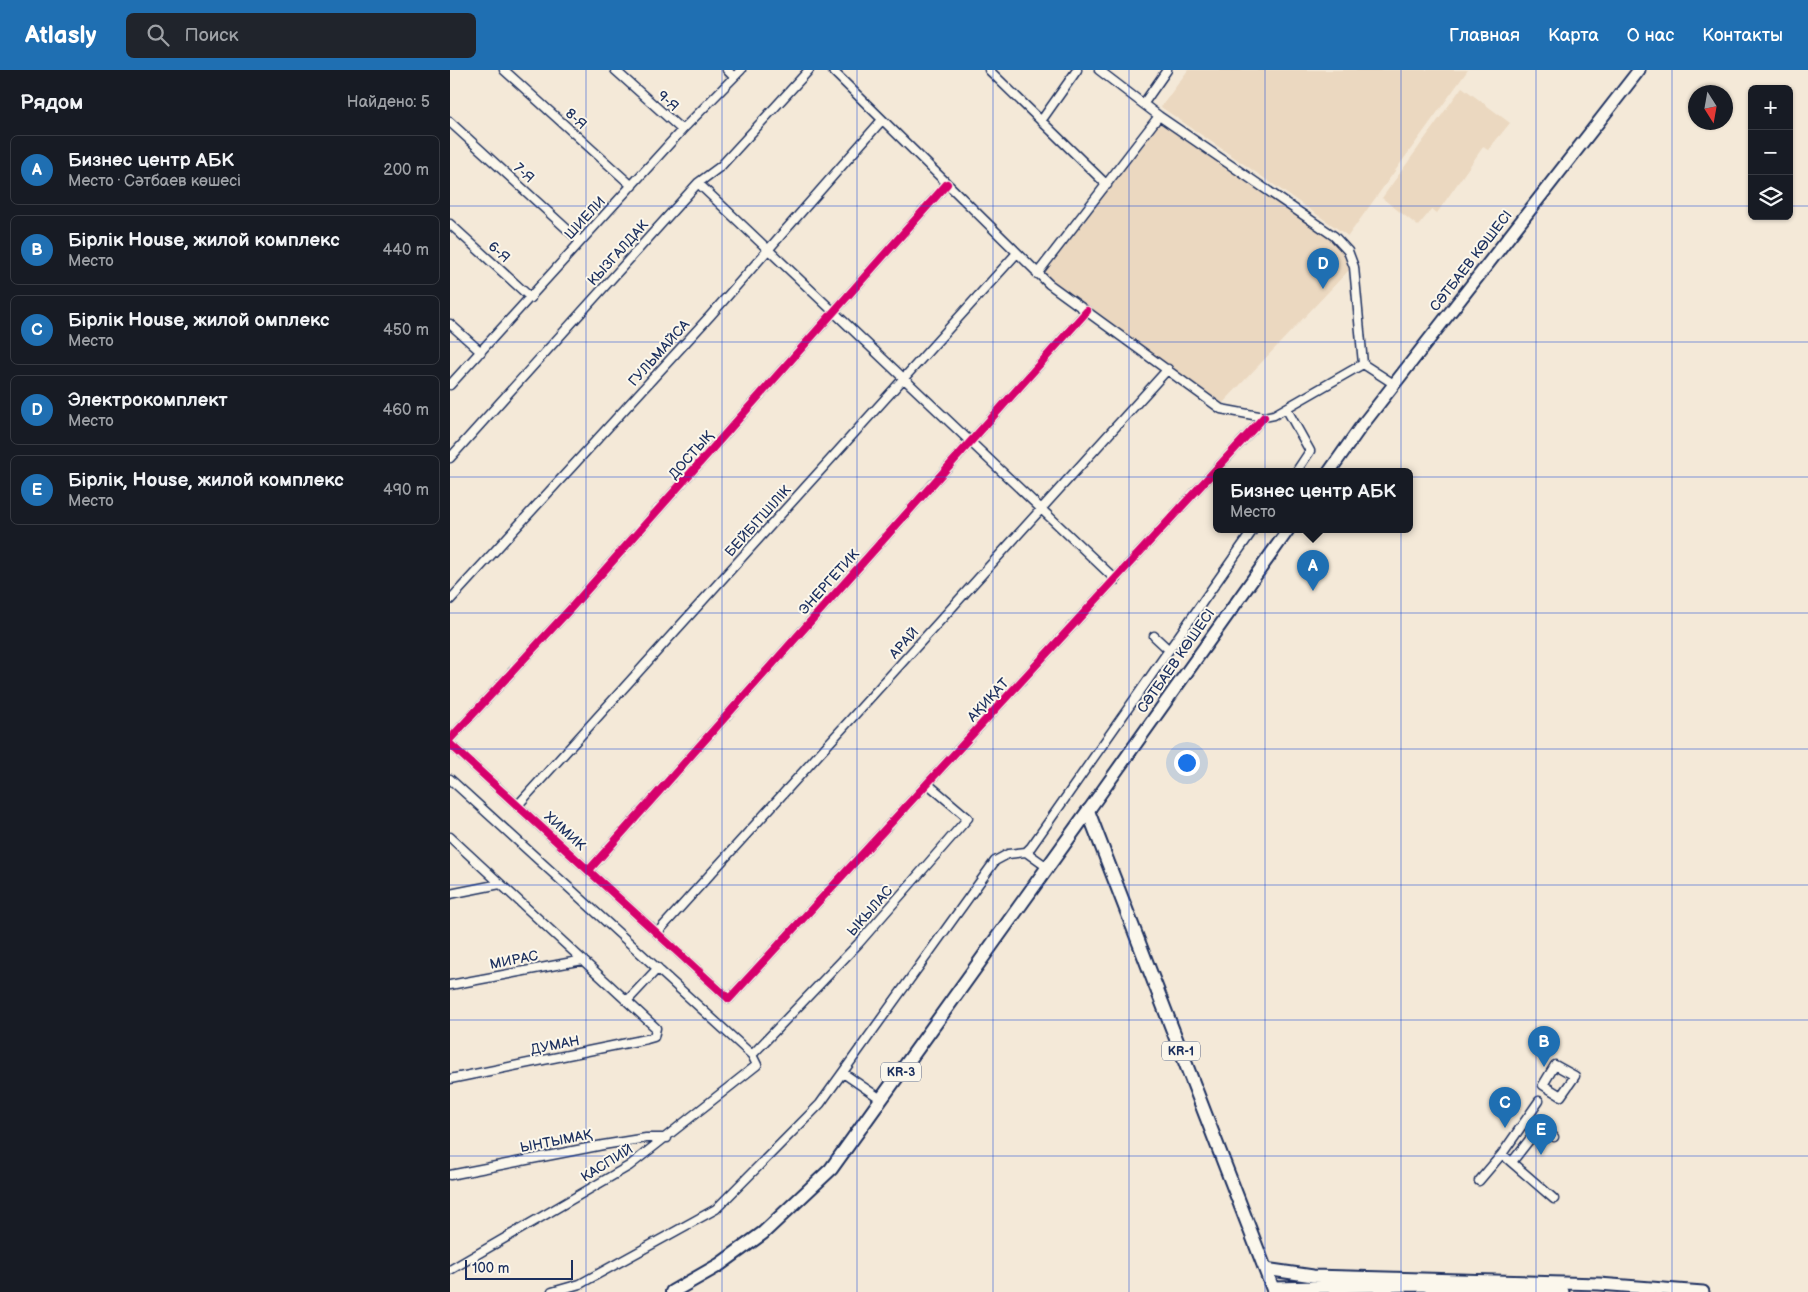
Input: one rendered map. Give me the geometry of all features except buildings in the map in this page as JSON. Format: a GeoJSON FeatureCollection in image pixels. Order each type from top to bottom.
{"type":"FeatureCollection","features":[{"type":"Feature","properties":{"kind":"main road","name":"СӘТБАЕВ КӨШЕСІ"},"geometry":{"type":"LineString","coordinates":[[1332,468],[1394,384],[1639,70]]}},
{"type":"Feature","properties":{"kind":"main road","name":"СӘТБАЕВ КӨШЕСІ"},"geometry":{"type":"LineString","coordinates":[[1088,810],[1286,533]]}},
{"type":"Feature","properties":{"kind":"main road","name":"KR-3"},"geometry":{"type":"LineString","coordinates":[[672,1292],[719,1265],[763,1233],[831,1169],[1088,810]]}},
{"type":"Feature","properties":{"kind":"main road","name":"KR-1"},"geometry":{"type":"LineString","coordinates":[[1088,810],[1273,1290]]}},
{"type":"Feature","properties":{"kind":"main road"},"geometry":{"type":"LineString","coordinates":[[1265,1270],[1417,1285],[1564,1292]]}},
{"type":"Feature","properties":{"kind":"main road"},"geometry":{"type":"LineString","coordinates":[[1273,1290],[1417,1285],[1703,1292]]}},
{"type":"Feature","properties":{"kind":"street","name":"8-Я"},"geometry":{"type":"LineString","coordinates":[[504,70],[632,186]]}},
{"type":"Feature","properties":{"kind":"street","name":"9-Я"},"geometry":{"type":"LineString","coordinates":[[615,70],[682,130]]}},
{"type":"Feature","properties":{"kind":"street"},"geometry":{"type":"LineString","coordinates":[[727,70],[734,77]]}},
{"type":"Feature","properties":{"kind":"street","name":"ШИЕЛИ"},"geometry":{"type":"LineString","coordinates":[[450,385],[682,130],[740,70]]}},
{"type":"Feature","properties":{"kind":"street","name":"КЫЗГАЛДАК"},"geometry":{"type":"LineString","coordinates":[[450,458],[698,183],[721,166],[808,70]]}},
{"type":"Feature","properties":{"kind":"street"},"geometry":{"type":"LineString","coordinates":[[832,70],[1036,274],[1221,409],[1264,417],[1286,408],[1363,364]]}},
{"type":"Feature","properties":{"kind":"street"},"geometry":{"type":"LineString","coordinates":[[988,70],[1107,185]]}},
{"type":"Feature","properties":{"kind":"street"},"geometry":{"type":"LineString","coordinates":[[1041,121],[1077,70]]}},
{"type":"Feature","properties":{"kind":"street"},"geometry":{"type":"LineString","coordinates":[[1099,70],[1159,116],[1334,236],[1348,252],[1354,267],[1363,364]]}},
{"type":"Feature","properties":{"kind":"street"},"geometry":{"type":"LineString","coordinates":[[1144,103],[1167,70]]}},
{"type":"Feature","properties":{"kind":"street"},"geometry":{"type":"LineString","coordinates":[[1036,274],[1159,116]]}},
{"type":"Feature","properties":{"kind":"street","name":"ГУЛЬМАЙСА"},"geometry":{"type":"LineString","coordinates":[[450,600],[710,316],[882,120]]}},
{"type":"Feature","properties":{"kind":"street","name":"7-Я"},"geometry":{"type":"LineString","coordinates":[[450,122],[580,242]]}},
{"type":"Feature","properties":{"kind":"street"},"geometry":{"type":"LineString","coordinates":[[698,183],[1116,580]]}},
{"type":"Feature","properties":{"kind":"street","name":"ДОСТЫҚ"},"geometry":{"type":"LineString","coordinates":[[450,739],[571,608],[947,184]]}},
{"type":"Feature","properties":{"kind":"street","name":"6-Я"},"geometry":{"type":"LineString","coordinates":[[450,224],[531,298]]}},
{"type":"Feature","properties":{"kind":"street","name":"БЕЙБІТШІЛІК"},"geometry":{"type":"LineString","coordinates":[[518,806],[1017,254]]}},
{"type":"Feature","properties":{"kind":"street","name":"ЭНЕРГЕТИК"},"geometry":{"type":"LineString","coordinates":[[589,870],[1087,311]]}},
{"type":"Feature","properties":{"kind":"street"},"geometry":{"type":"LineString","coordinates":[[450,324],[481,352]]}},
{"type":"Feature","properties":{"kind":"street"},"geometry":{"type":"LineString","coordinates":[[1363,364],[1394,384]]}},
{"type":"Feature","properties":{"kind":"street","name":"АРАЙ"},"geometry":{"type":"LineString","coordinates":[[657,933],[1168,369]]}},
{"type":"Feature","properties":{"kind":"street"},"geometry":{"type":"LineString","coordinates":[[1286,408],[1310,451],[1299,468]]}},
{"type":"Feature","properties":{"kind":"street","name":"АҚИҚАТ"},"geometry":{"type":"LineString","coordinates":[[1218,468],[1264,417]]}},
{"type":"Feature","properties":{"kind":"street","name":"АҚИҚАТ"},"geometry":{"type":"LineString","coordinates":[[729,999],[1213,473]]}},
{"type":"Feature","properties":{"kind":"street"},"geometry":{"type":"LineString","coordinates":[[1026,852],[1251,533]]}},
{"type":"Feature","properties":{"kind":"street"},"geometry":{"type":"LineString","coordinates":[[1154,636],[1169,650]]}},
{"type":"Feature","properties":{"kind":"street","name":"ХИМИК"},"geometry":{"type":"LineString","coordinates":[[450,744],[729,999]]}},
{"type":"Feature","properties":{"kind":"street"},"geometry":{"type":"LineString","coordinates":[[450,779],[752,1055]]}},
{"type":"Feature","properties":{"kind":"street","name":"ЫКЫЛАС"},"geometry":{"type":"LineString","coordinates":[[752,1055],[858,944],[968,818],[928,784]]}},
{"type":"Feature","properties":{"kind":"street"},"geometry":{"type":"LineString","coordinates":[[450,838],[627,1001],[658,968]]}},
{"type":"Feature","properties":{"kind":"street"},"geometry":{"type":"LineString","coordinates":[[552,1292],[580,1284],[716,1209],[820,1104],[995,860],[1008,854],[1026,852],[1047,867]]}},
{"type":"Feature","properties":{"kind":"street"},"geometry":{"type":"LineString","coordinates":[[450,894],[500,884]]}},
{"type":"Feature","properties":{"kind":"street","name":"МИРАС"},"geometry":{"type":"LineString","coordinates":[[450,985],[584,960]]}},
{"type":"Feature","properties":{"kind":"street","name":"ДУМАН"},"geometry":{"type":"LineString","coordinates":[[450,1079],[654,1037],[656,1028],[627,1001]]}},
{"type":"Feature","properties":{"kind":"street","name":"КАСПИЙ"},"geometry":{"type":"LineString","coordinates":[[450,1270],[629,1166],[667,1138],[757,1065],[752,1055]]}},
{"type":"Feature","properties":{"kind":"street"},"geometry":{"type":"LineString","coordinates":[[843,1073],[881,1099]]}},
{"type":"Feature","properties":{"kind":"street"},"geometry":{"type":"LineString","coordinates":[[1479,1181],[1502,1154],[1539,1101]]}},
{"type":"Feature","properties":{"kind":"street"},"geometry":{"type":"LineString","coordinates":[[1526,1120],[1541,1126],[1554,1137]]}},
{"type":"Feature","properties":{"kind":"street"},"geometry":{"type":"LineString","coordinates":[[1512,1162],[1541,1126]]}},
{"type":"Feature","properties":{"kind":"street","name":"ЫНТЫМАҚ"},"geometry":{"type":"LineString","coordinates":[[450,1175],[612,1143],[646,1138],[667,1138]]}},
{"type":"Feature","properties":{"kind":"street"},"geometry":{"type":"LineString","coordinates":[[1502,1154],[1554,1199]]}},
{"type":"Feature","properties":{"kind":"shaded area"},"geometry":{"type":"Polygon","coordinates":[[[1188,70],[1468,70],[1348,236],[1161,107],[1188,70]]]}},
{"type":"Feature","properties":{"kind":"shaded area"},"geometry":{"type":"Polygon","coordinates":[[[1462,87],[1510,123],[1488,150],[1483,147],[1437,213],[1432,209],[1418,226],[1382,198],[1462,87]]]}},
{"type":"Feature","properties":{"kind":"shaded area"},"geometry":{"type":"Polygon","coordinates":[[[1157,121],[1332,239],[1344,254],[1350,269],[1222,404],[1039,272],[1157,121]]]}},
{"type":"Feature","properties":{"kind":"cycle path"},"geometry":{"type":"LineString","coordinates":[[450,739],[571,608],[947,184]]}},
{"type":"Feature","properties":{"kind":"cycle path"},"geometry":{"type":"LineString","coordinates":[[589,870],[1087,311]]}},
{"type":"Feature","properties":{"kind":"cycle path"},"geometry":{"type":"LineString","coordinates":[[1217,468],[1264,417]]}},
{"type":"Feature","properties":{"kind":"cycle path"},"geometry":{"type":"LineString","coordinates":[[450,744],[729,999],[1213,472]]}},
{"type":"Feature","properties":{"kind":"place","name":"Электрокомплект"},"geometry":{"type":"Point","coordinates":[1323,289]}},
{"type":"Feature","properties":{"kind":"place","name":"Бизнес центр АБК"},"geometry":{"type":"Point","coordinates":[1313,591]}},
{"type":"Feature","properties":{"kind":"place","name":"Бірлік House, жилой комплекс"},"geometry":{"type":"Point","coordinates":[1544,1067]}},
{"type":"Feature","properties":{"kind":"place","name":"Бірлік House, жилой омплекс"},"geometry":{"type":"Point","coordinates":[1505,1128]}},
{"type":"Feature","properties":{"kind":"place","name":"Бірлік, House, жилой комплекс"},"geometry":{"type":"Point","coordinates":[1541,1155]}}]}
